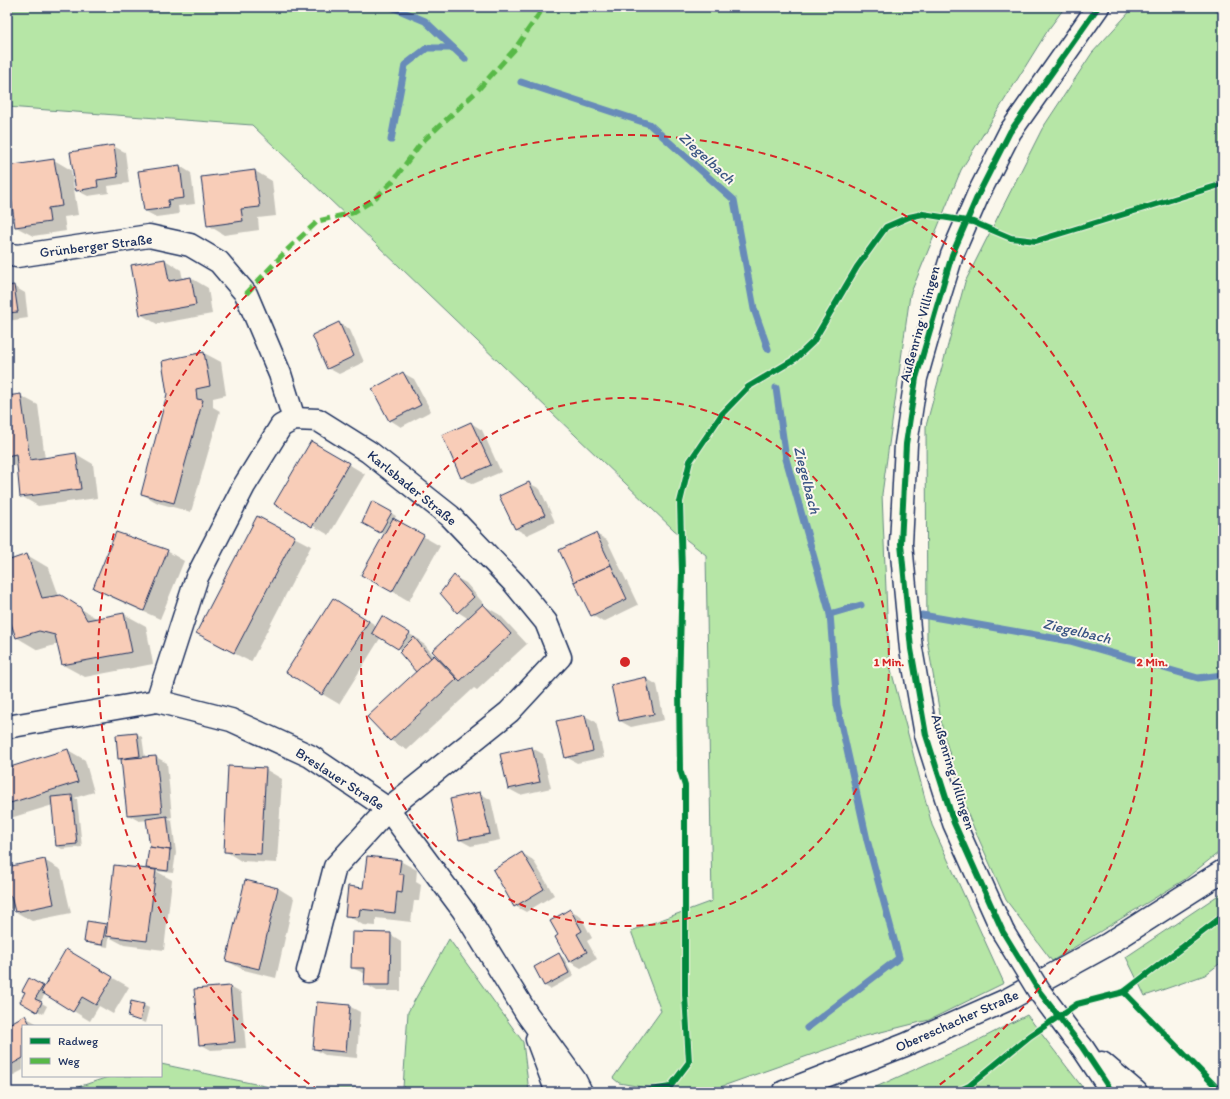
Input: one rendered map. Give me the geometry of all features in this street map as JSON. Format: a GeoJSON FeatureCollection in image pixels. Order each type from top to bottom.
{"type":"FeatureCollection","features":[{"type":"Feature","properties":{"kind":"street","name":"Außenring Villingen"},"geometry":{"type":"LineString","coordinates":[[1077,1041],[1039,991],[1003,932],[954,823],[926,735],[911,649],[901,544],[906,444],[916,378],[952,255],[978,195],[1010,132],[1098,7]]}},
{"type":"Feature","properties":{"kind":"street","name":"Grünberger Straße"},"geometry":{"type":"LineString","coordinates":[[7,254],[17,256],[150,236],[190,245],[219,262],[246,294],[280,374],[294,419]]}},
{"type":"Feature","properties":{"kind":"street"},"geometry":{"type":"LineString","coordinates":[[157,701],[197,577],[244,486],[282,426],[294,419]]}},
{"type":"Feature","properties":{"kind":"street","name":"Karlsbader Straße"},"geometry":{"type":"LineString","coordinates":[[294,419],[318,420],[369,452],[450,516],[514,583],[546,622],[560,657],[509,712],[388,809]]}},
{"type":"Feature","properties":{"kind":"street","name":"Breslauer Straße"},"geometry":{"type":"LineString","coordinates":[[7,727],[157,701],[231,720],[310,756],[388,809],[463,910],[527,1014],[578,1086]]}},
{"type":"Feature","properties":{"kind":"street"},"geometry":{"type":"LineString","coordinates":[[308,971],[335,867],[388,809]]}},
{"type":"Feature","properties":{"kind":"street","name":"Obereschacher Straße"},"geometry":{"type":"LineString","coordinates":[[784,1092],[905,1045],[1009,999],[1107,945],[1223,871]]}},
{"type":"Feature","properties":{"kind":"street","name":"Breslauer Straße"},"geometry":{"type":"LineString","coordinates":[[527,1014],[556,1092]]}},
{"type":"Feature","properties":{"kind":"street"},"geometry":{"type":"LineString","coordinates":[[1077,1041],[1112,1092]]}},
{"type":"Feature","properties":{"kind":"street"},"geometry":{"type":"LineString","coordinates":[[1077,1041],[1136,1092]]}},
{"type":"Feature","properties":{"kind":"street"},"geometry":{"type":"LineString","coordinates":[[578,1086],[596,1092]]}},
{"type":"Feature","properties":{"kind":"green space"},"geometry":{"type":"Polygon","coordinates":[[[7,7],[1065,7],[1048,30],[961,170],[910,295],[882,494],[889,662],[932,825],[1004,983],[929,1020],[861,1037],[706,1092],[642,1092],[642,1087],[619,1083],[613,1078],[661,1011],[631,931],[712,901],[706,555],[674,530],[252,125],[7,107],[7,7]]]}},
{"type":"Feature","properties":{"kind":"green space"},"geometry":{"type":"Polygon","coordinates":[[[1134,7],[1206,7],[1223,14],[1223,849],[1184,880],[1052,961],[1006,900],[969,817],[943,732],[927,639],[926,426],[965,282],[1042,129],[1092,53],[1134,7]]]}},
{"type":"Feature","properties":{"kind":"green space"},"geometry":{"type":"Polygon","coordinates":[[[1223,892],[1223,961],[1205,975],[1145,996],[1126,957],[1223,892]]]}},
{"type":"Feature","properties":{"kind":"green space"},"geometry":{"type":"Polygon","coordinates":[[[449,939],[523,1042],[529,1092],[63,1092],[108,1077],[162,1077],[162,1064],[274,1088],[403,1088],[408,1012],[449,939]]]}},
{"type":"Feature","properties":{"kind":"green space"},"geometry":{"type":"Polygon","coordinates":[[[1027,1015],[1086,1092],[865,1092],[973,1043],[1027,1015]]]}},
{"type":"Feature","properties":{"kind":"building"},"geometry":{"type":"Polygon","coordinates":[[[114,145],[118,177],[97,180],[98,187],[76,191],[70,152],[114,145]]]}},
{"type":"Feature","properties":{"kind":"building"},"geometry":{"type":"Polygon","coordinates":[[[54,159],[62,206],[48,208],[50,222],[15,227],[7,166],[54,159]]]}},
{"type":"Feature","properties":{"kind":"building"},"geometry":{"type":"Polygon","coordinates":[[[180,165],[184,198],[168,200],[169,208],[144,211],[138,171],[180,165]]]}},
{"type":"Feature","properties":{"kind":"building"},"geometry":{"type":"Polygon","coordinates":[[[255,170],[260,207],[241,209],[243,221],[207,226],[201,177],[255,170]]]}},
{"type":"Feature","properties":{"kind":"building"},"geometry":{"type":"Polygon","coordinates":[[[165,259],[169,281],[191,277],[196,305],[140,315],[131,265],[165,259]]]}},
{"type":"Feature","properties":{"kind":"building"},"geometry":{"type":"Polygon","coordinates":[[[14,285],[18,312],[7,313],[7,286],[14,285]]]}},
{"type":"Feature","properties":{"kind":"building"},"geometry":{"type":"Polygon","coordinates":[[[339,322],[354,356],[327,369],[312,335],[339,322]]]}},
{"type":"Feature","properties":{"kind":"building"},"geometry":{"type":"Polygon","coordinates":[[[204,352],[210,386],[196,389],[197,399],[203,400],[174,503],[141,494],[167,394],[162,361],[204,352]]]}},
{"type":"Feature","properties":{"kind":"building"},"geometry":{"type":"Polygon","coordinates":[[[403,372],[421,405],[389,421],[372,389],[403,372]]]}},
{"type":"Feature","properties":{"kind":"building"},"geometry":{"type":"Polygon","coordinates":[[[21,394],[30,460],[76,453],[81,489],[20,497],[16,454],[7,456],[7,396],[21,394]]]}},
{"type":"Feature","properties":{"kind":"building"},"geometry":{"type":"Polygon","coordinates":[[[471,422],[491,465],[461,478],[442,435],[471,422]]]}},
{"type":"Feature","properties":{"kind":"building"},"geometry":{"type":"Polygon","coordinates":[[[311,441],[349,463],[312,527],[274,504],[311,441]]]}},
{"type":"Feature","properties":{"kind":"building"},"geometry":{"type":"Polygon","coordinates":[[[529,482],[545,515],[515,529],[499,496],[529,482]]]}},
{"type":"Feature","properties":{"kind":"building"},"geometry":{"type":"Polygon","coordinates":[[[372,501],[392,512],[380,533],[362,523],[372,501]]]}},
{"type":"Feature","properties":{"kind":"building"},"geometry":{"type":"Polygon","coordinates":[[[257,516],[295,536],[234,653],[196,633],[257,516]]]}},
{"type":"Feature","properties":{"kind":"building"},"geometry":{"type":"Polygon","coordinates":[[[393,518],[424,535],[392,592],[361,575],[393,518]]]}},
{"type":"Feature","properties":{"kind":"building"},"geometry":{"type":"Polygon","coordinates":[[[116,532],[168,550],[144,611],[93,588],[116,532]]]}},
{"type":"Feature","properties":{"kind":"building"},"geometry":{"type":"Polygon","coordinates":[[[596,533],[611,565],[574,582],[559,550],[596,533]]]}},
{"type":"Feature","properties":{"kind":"building"},"geometry":{"type":"Polygon","coordinates":[[[27,554],[42,598],[61,595],[80,607],[87,620],[124,613],[132,652],[62,665],[55,635],[39,631],[16,638],[7,612],[7,561],[27,554]]]}},
{"type":"Feature","properties":{"kind":"building"},"geometry":{"type":"Polygon","coordinates":[[[611,565],[627,599],[591,616],[574,582],[611,565]]]}},
{"type":"Feature","properties":{"kind":"building"},"geometry":{"type":"Polygon","coordinates":[[[454,575],[474,597],[457,613],[440,593],[454,575]]]}},
{"type":"Feature","properties":{"kind":"building"},"geometry":{"type":"Polygon","coordinates":[[[333,598],[369,621],[322,695],[286,672],[333,598]]]}},
{"type":"Feature","properties":{"kind":"building"},"geometry":{"type":"Polygon","coordinates":[[[483,604],[511,634],[460,681],[432,651],[483,604]]]}},
{"type":"Feature","properties":{"kind":"building"},"geometry":{"type":"Polygon","coordinates":[[[382,616],[410,633],[398,649],[372,633],[382,616]]]}},
{"type":"Feature","properties":{"kind":"building"},"geometry":{"type":"Polygon","coordinates":[[[414,637],[431,658],[416,672],[399,652],[414,637]]]}},
{"type":"Feature","properties":{"kind":"building"},"geometry":{"type":"Polygon","coordinates":[[[434,655],[457,679],[390,741],[367,717],[434,655]]]}},
{"type":"Feature","properties":{"kind":"building"},"geometry":{"type":"Polygon","coordinates":[[[646,677],[654,714],[619,721],[611,685],[646,677]]]}},
{"type":"Feature","properties":{"kind":"building"},"geometry":{"type":"Polygon","coordinates":[[[585,715],[593,751],[565,758],[556,721],[585,715]]]}},
{"type":"Feature","properties":{"kind":"building"},"geometry":{"type":"Polygon","coordinates":[[[137,733],[140,756],[118,759],[116,735],[137,733]]]}},
{"type":"Feature","properties":{"kind":"building"},"geometry":{"type":"Polygon","coordinates":[[[532,747],[540,782],[508,789],[500,754],[532,747]]]}},
{"type":"Feature","properties":{"kind":"building"},"geometry":{"type":"Polygon","coordinates":[[[68,749],[78,782],[7,804],[7,768],[68,749]]]}},
{"type":"Feature","properties":{"kind":"building"},"geometry":{"type":"Polygon","coordinates":[[[156,756],[162,812],[127,815],[121,759],[156,756]]]}},
{"type":"Feature","properties":{"kind":"building"},"geometry":{"type":"Polygon","coordinates":[[[228,766],[266,768],[261,854],[224,852],[228,766]]]}},
{"type":"Feature","properties":{"kind":"building"},"geometry":{"type":"Polygon","coordinates":[[[480,792],[490,834],[459,840],[450,799],[480,792]]]}},
{"type":"Feature","properties":{"kind":"building"},"geometry":{"type":"Polygon","coordinates":[[[72,795],[77,844],[56,846],[51,797],[72,795]]]}},
{"type":"Feature","properties":{"kind":"building"},"geometry":{"type":"Polygon","coordinates":[[[167,816],[171,850],[150,847],[146,819],[167,816]]]}},
{"type":"Feature","properties":{"kind":"building"},"geometry":{"type":"Polygon","coordinates":[[[149,847],[170,850],[168,871],[146,868],[149,847]]]}},
{"type":"Feature","properties":{"kind":"building"},"geometry":{"type":"Polygon","coordinates":[[[522,852],[544,889],[514,907],[493,870],[522,852]]]}},
{"type":"Feature","properties":{"kind":"building"},"geometry":{"type":"Polygon","coordinates":[[[367,856],[401,860],[399,874],[404,874],[402,893],[397,892],[395,913],[360,909],[359,917],[345,916],[348,886],[363,888],[367,856]]]}},
{"type":"Feature","properties":{"kind":"building"},"geometry":{"type":"Polygon","coordinates":[[[45,859],[54,904],[15,912],[11,896],[7,897],[7,867],[45,859]]]}},
{"type":"Feature","properties":{"kind":"building"},"geometry":{"type":"Polygon","coordinates":[[[114,865],[156,870],[147,941],[106,936],[114,865]]]}},
{"type":"Feature","properties":{"kind":"building"},"geometry":{"type":"Polygon","coordinates":[[[245,880],[278,888],[259,969],[226,961],[245,880]]]}},
{"type":"Feature","properties":{"kind":"building"},"geometry":{"type":"Polygon","coordinates":[[[570,909],[582,931],[577,934],[587,952],[569,962],[555,937],[558,935],[550,921],[570,909]]]}},
{"type":"Feature","properties":{"kind":"building"},"geometry":{"type":"Polygon","coordinates":[[[87,921],[106,924],[102,945],[84,942],[87,921]]]}},
{"type":"Feature","properties":{"kind":"building"},"geometry":{"type":"Polygon","coordinates":[[[352,932],[391,933],[390,985],[364,985],[365,968],[351,968],[352,932]]]}},
{"type":"Feature","properties":{"kind":"building"},"geometry":{"type":"Polygon","coordinates":[[[66,949],[113,977],[96,1005],[82,997],[73,1012],[41,992],[66,949]]]}},
{"type":"Feature","properties":{"kind":"building"},"geometry":{"type":"Polygon","coordinates":[[[559,953],[569,973],[544,986],[534,967],[559,953]]]}},
{"type":"Feature","properties":{"kind":"building"},"geometry":{"type":"Polygon","coordinates":[[[29,978],[43,986],[35,999],[42,1002],[37,1012],[20,1002],[25,992],[22,991],[29,978]]]}},
{"type":"Feature","properties":{"kind":"building"},"geometry":{"type":"Polygon","coordinates":[[[230,986],[235,1042],[199,1045],[194,989],[230,986]]]}},
{"type":"Feature","properties":{"kind":"building"},"geometry":{"type":"Polygon","coordinates":[[[131,1001],[144,1004],[140,1021],[128,1017],[131,1001]]]}},
{"type":"Feature","properties":{"kind":"building"},"geometry":{"type":"Polygon","coordinates":[[[317,1002],[350,1005],[346,1052],[313,1049],[317,1002]]]}},
{"type":"Feature","properties":{"kind":"building"},"geometry":{"type":"Polygon","coordinates":[[[25,1015],[30,1025],[22,1025],[22,1059],[7,1067],[7,1025],[25,1015]]]}},
{"type":"Feature","properties":{"kind":"waterway","name":"Ziegelbach"},"geometry":{"type":"LineString","coordinates":[[392,7],[425,21],[465,59]]}},
{"type":"Feature","properties":{"kind":"waterway"},"geometry":{"type":"LineString","coordinates":[[391,140],[405,65],[427,48],[453,48]]}},
{"type":"Feature","properties":{"kind":"waterway","name":"Ziegelbach"},"geometry":{"type":"LineString","coordinates":[[521,82],[649,124],[734,200],[754,309],[768,349]]}},
{"type":"Feature","properties":{"kind":"waterway"},"geometry":{"type":"LineString","coordinates":[[776,388],[786,459],[830,614],[837,705],[867,840],[899,958],[807,1028]]}},
{"type":"Feature","properties":{"kind":"waterway","name":"Ziegelbach"},"geometry":{"type":"LineString","coordinates":[[830,614],[861,605]]}},
{"type":"Feature","properties":{"kind":"waterway","name":"Ziegelbach"},"geometry":{"type":"LineString","coordinates":[[922,615],[1070,641],[1198,678],[1223,675]]}},
{"type":"Feature","properties":{"kind":"marked path"},"geometry":{"type":"LineString","coordinates":[[246,294],[286,251],[318,221],[352,213],[372,201],[393,181],[421,143],[476,92],[514,50],[544,7]]}},
{"type":"Feature","properties":{"kind":"cycle path"},"geometry":{"type":"LineString","coordinates":[[1098,7],[1010,132],[978,195],[952,255],[916,378],[906,444],[901,544],[911,649],[926,735],[954,823],[1003,932],[1039,991],[1082,1047],[1112,1092]]}},
{"type":"Feature","properties":{"kind":"cycle path"},"geometry":{"type":"LineString","coordinates":[[638,1092],[670,1087],[689,1062],[685,995],[685,786],[680,770],[679,688],[682,572],[680,502],[690,461],[722,414],[748,387],[795,359],[813,342],[857,267],[886,227],[909,217],[923,214],[973,222],[1011,238],[1036,241],[1223,184]]}},
{"type":"Feature","properties":{"kind":"cycle path"},"geometry":{"type":"LineString","coordinates":[[956,1092],[969,1086],[1030,1036],[1077,1004],[1124,992],[1223,916]]}},
{"type":"Feature","properties":{"kind":"cycle path"},"geometry":{"type":"LineString","coordinates":[[1124,992],[1221,1092]]}}]}
